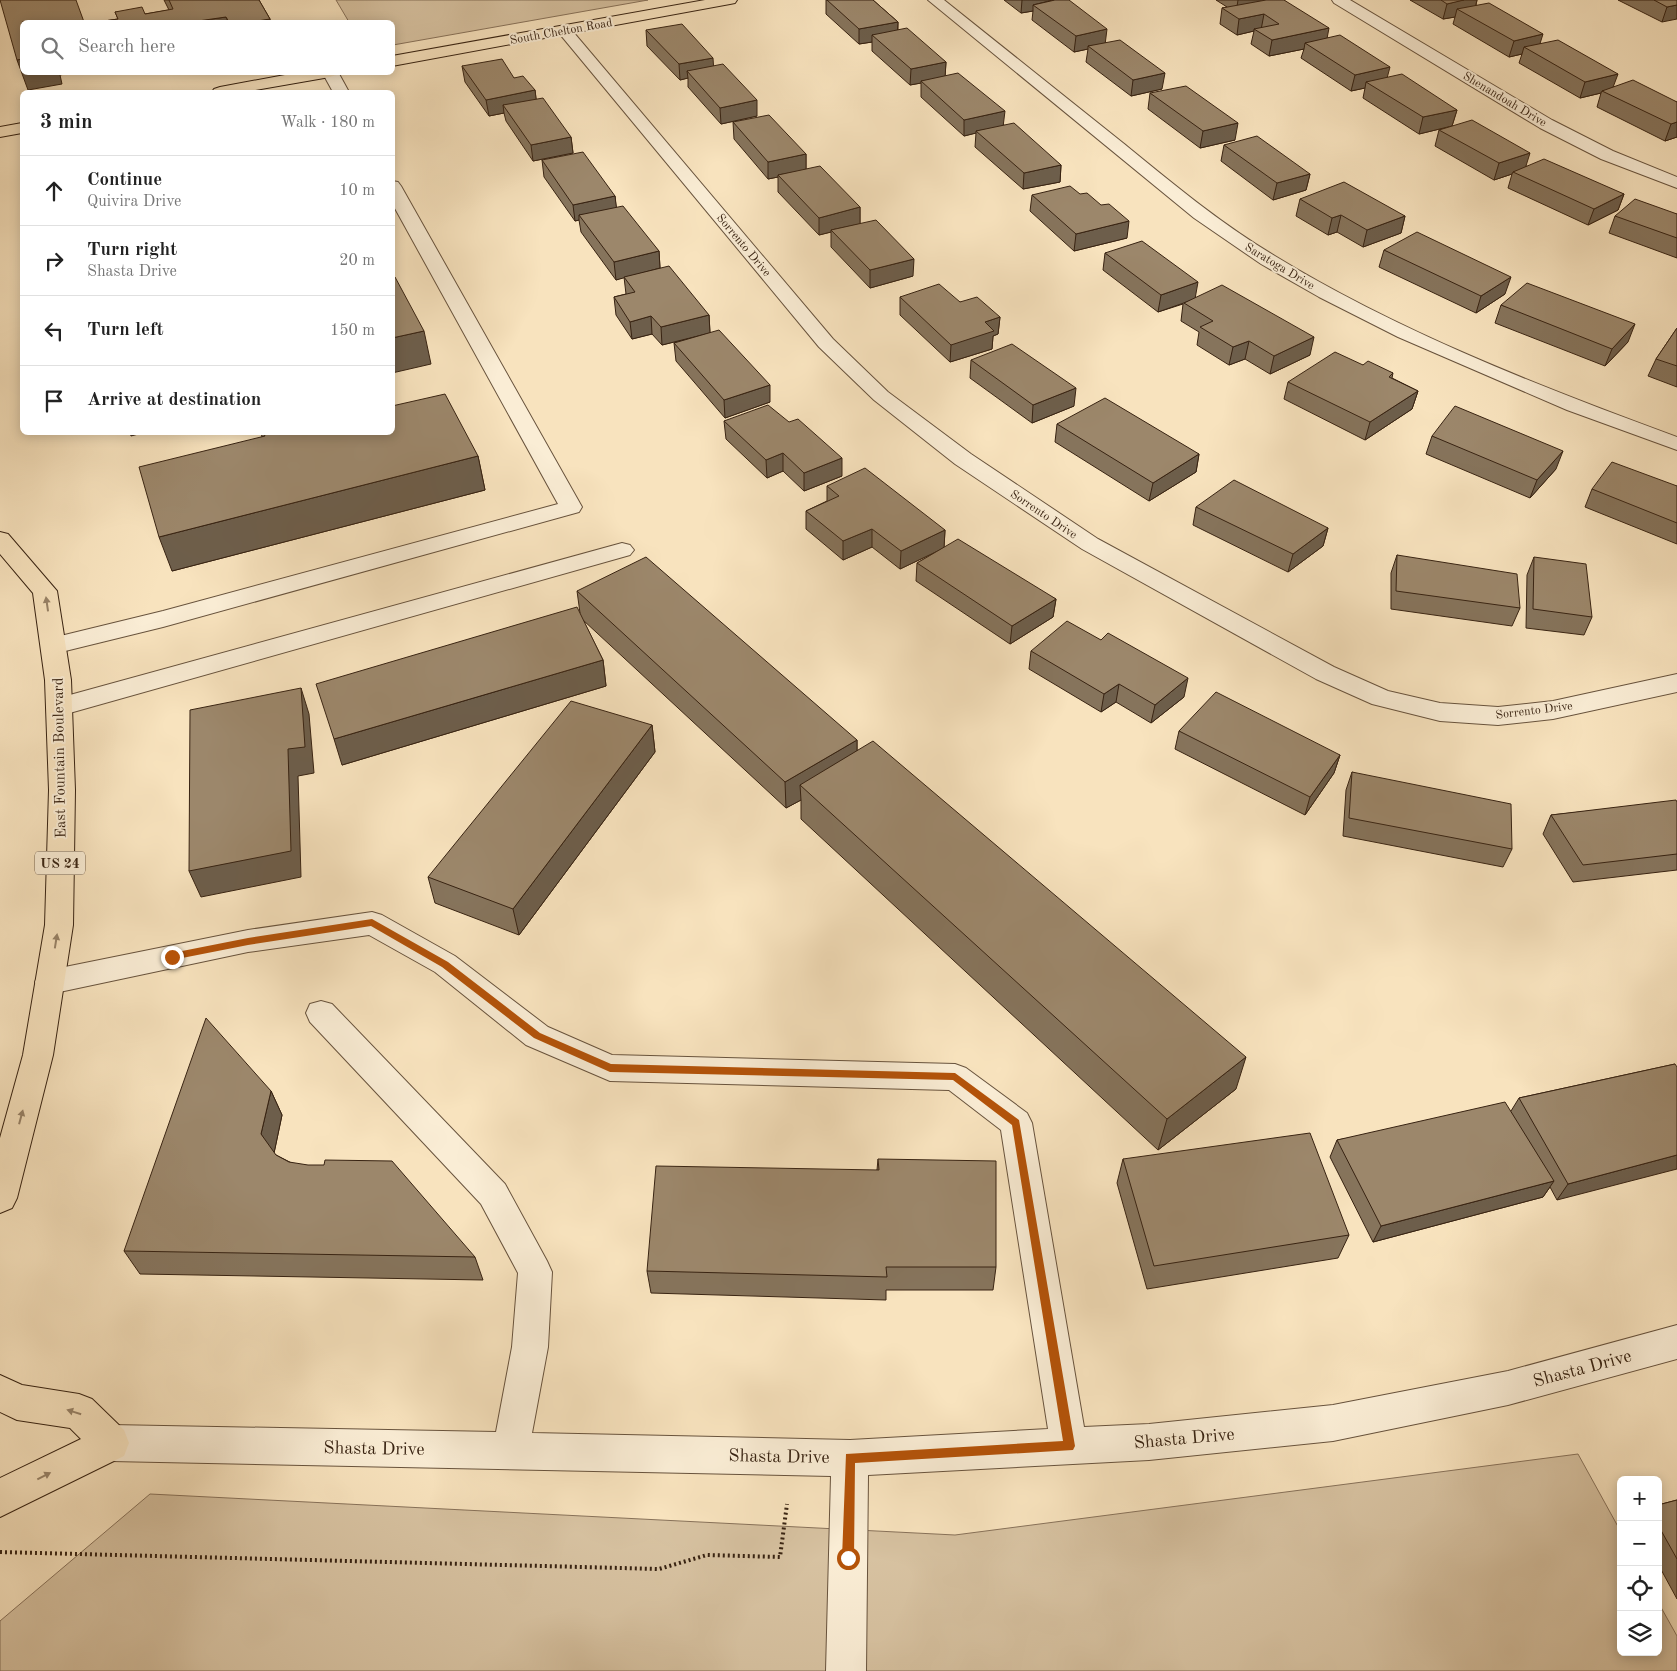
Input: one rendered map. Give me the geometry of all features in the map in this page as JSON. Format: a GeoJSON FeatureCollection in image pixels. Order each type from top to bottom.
{"type":"FeatureCollection","features":[{"type":"Feature","properties":{"kind":"main road","name":"South Chelton Road"},"geometry":{"type":"LineString","coordinates":[[395,60],[730,0]]}},
{"type":"Feature","properties":{"kind":"main road"},"geometry":{"type":"LineString","coordinates":[[231,90],[314,75]]}},
{"type":"Feature","properties":{"kind":"main road"},"geometry":{"type":"LineString","coordinates":[[0,132],[20,128]]}},
{"type":"Feature","properties":{"kind":"main road","name":"East Fountain Boulevard"},"geometry":{"type":"LineString","coordinates":[[0,538],[45,591],[59,707],[62,790],[59,925],[38,1055],[0,1198]]}},
{"type":"Feature","properties":{"kind":"main road"},"geometry":{"type":"LineString","coordinates":[[0,1392],[17,1402],[79,1412],[111,1443],[0,1498]]}},
{"type":"Feature","properties":{"kind":"street","name":"Saratoga Drive"},"geometry":{"type":"LineString","coordinates":[[935,0],[1200,214],[1268,260],[1326,293],[1405,333],[1574,406],[1677,444]]}},
{"type":"Feature","properties":{"kind":"street","name":"Shenandoah Drive"},"geometry":{"type":"LineString","coordinates":[[1339,0],[1546,124],[1607,155],[1677,183]]}},
{"type":"Feature","properties":{"kind":"street","name":"Sorrento Drive"},"geometry":{"type":"LineString","coordinates":[[564,30],[826,343],[881,396],[963,459],[1090,544],[1324,673],[1381,698],[1440,712],[1498,716],[1553,710],[1677,683]]}},
{"type":"Feature","properties":{"kind":"street"},"geometry":{"type":"LineString","coordinates":[[332,75],[340,90]]}},
{"type":"Feature","properties":{"kind":"street"},"geometry":{"type":"LineString","coordinates":[[53,646],[164,619],[572,507],[395,191]]}},
{"type":"Feature","properties":{"kind":"street"},"geometry":{"type":"LineString","coordinates":[[59,707],[622,550]]}},
{"type":"Feature","properties":{"kind":"street"},"geometry":{"type":"LineString","coordinates":[[50,982],[248,941],[372,923],[445,964],[537,1036],[610,1068],[955,1077],[1016,1123],[1069,1446]]}},
{"type":"Feature","properties":{"kind":"street"},"geometry":{"type":"LineString","coordinates":[[321,1014],[493,1194],[535,1272],[530,1347],[511,1450]]}},
{"type":"Feature","properties":{"kind":"street","name":"Shasta Drive"},"geometry":{"type":"LineString","coordinates":[[111,1443],[850,1458],[1149,1442],[1333,1423],[1508,1388],[1677,1342]]}},
{"type":"Feature","properties":{"kind":"street"},"geometry":{"type":"LineString","coordinates":[[846,1671],[850,1458]]}},
{"type":"Feature","properties":{"kind":"path"},"geometry":{"type":"LineString","coordinates":[[0,1552],[659,1568],[707,1555],[780,1557],[793,1456]]}},
{"type":"Feature","properties":{"kind":"shaded area"},"geometry":{"type":"Polygon","coordinates":[[[336,0],[648,0],[395,45],[395,20],[348,20],[336,0]]]}},
{"type":"Feature","properties":{"kind":"shaded area"},"geometry":{"type":"Polygon","coordinates":[[[1578,1454],[1617,1525],[1617,1656],[1662,1656],[1662,1609],[1677,1636],[1677,1671],[0,1671],[0,1621],[150,1494],[955,1535],[1578,1454]]]}},
{"type":"Feature","properties":{"kind":"building"},"geometry":{"type":"Polygon","coordinates":[[[0,0],[76,0],[83,20],[20,20],[20,59],[17,60],[0,0]]]}},
{"type":"Feature","properties":{"kind":"building"},"geometry":{"type":"Polygon","coordinates":[[[169,0],[259,0],[270,19],[228,20],[226,17],[205,20],[111,20],[118,19],[115,12],[142,7],[145,14],[173,9],[169,0]]]}},
{"type":"Feature","properties":{"kind":"building"},"geometry":{"type":"Polygon","coordinates":[[[827,0],[873,0],[898,22],[859,29],[827,0]]]}},
{"type":"Feature","properties":{"kind":"building"},"geometry":{"type":"Polygon","coordinates":[[[1055,0],[1069,0],[1107,29],[1076,36],[1033,5],[1055,0]]]}},
{"type":"Feature","properties":{"kind":"building"},"geometry":{"type":"Polygon","coordinates":[[[1266,0],[1284,0],[1329,28],[1272,40],[1254,29],[1279,24],[1264,14],[1239,19],[1222,8],[1266,0]]]}},
{"type":"Feature","properties":{"kind":"building"},"geometry":{"type":"Polygon","coordinates":[[[1441,0],[1464,0],[1447,4],[1441,0]]]}},
{"type":"Feature","properties":{"kind":"building"},"geometry":{"type":"Polygon","coordinates":[[[1654,0],[1677,0],[1677,5],[1667,7],[1654,0]]]}},
{"type":"Feature","properties":{"kind":"building"},"geometry":{"type":"Polygon","coordinates":[[[1489,3],[1543,34],[1514,41],[1457,9],[1489,3]]]}},
{"type":"Feature","properties":{"kind":"building"},"geometry":{"type":"Polygon","coordinates":[[[682,24],[713,58],[679,64],[646,30],[682,24]]]}},
{"type":"Feature","properties":{"kind":"building"},"geometry":{"type":"Polygon","coordinates":[[[907,28],[946,62],[911,69],[872,35],[907,28]]]}},
{"type":"Feature","properties":{"kind":"building"},"geometry":{"type":"Polygon","coordinates":[[[1340,35],[1390,67],[1355,75],[1305,43],[1340,35]]]}},
{"type":"Feature","properties":{"kind":"building"},"geometry":{"type":"Polygon","coordinates":[[[1120,40],[1165,73],[1133,80],[1088,46],[1120,40]]]}},
{"type":"Feature","properties":{"kind":"building"},"geometry":{"type":"Polygon","coordinates":[[[1558,40],[1618,74],[1585,82],[1524,47],[1558,40]]]}},
{"type":"Feature","properties":{"kind":"building"},"geometry":{"type":"Polygon","coordinates":[[[502,59],[514,78],[523,76],[535,90],[486,100],[462,66],[502,59]]]}},
{"type":"Feature","properties":{"kind":"building"},"geometry":{"type":"Polygon","coordinates":[[[723,64],[757,100],[720,108],[687,71],[723,64]]]}},
{"type":"Feature","properties":{"kind":"building"},"geometry":{"type":"Polygon","coordinates":[[[958,73],[1005,111],[964,120],[921,81],[958,73]]]}},
{"type":"Feature","properties":{"kind":"building"},"geometry":{"type":"Polygon","coordinates":[[[1402,74],[1457,110],[1423,117],[1366,82],[1402,74]]]}},
{"type":"Feature","properties":{"kind":"building"},"geometry":{"type":"Polygon","coordinates":[[[1633,80],[1677,102],[1677,122],[1671,124],[1602,91],[1633,80]]]}},
{"type":"Feature","properties":{"kind":"building"},"geometry":{"type":"Polygon","coordinates":[[[1186,86],[1238,123],[1203,131],[1150,93],[1186,86]]]}},
{"type":"Feature","properties":{"kind":"building"},"geometry":{"type":"Polygon","coordinates":[[[543,98],[571,137],[531,145],[503,105],[543,98]]]}},
{"type":"Feature","properties":{"kind":"building"},"geometry":{"type":"Polygon","coordinates":[[[769,115],[806,154],[768,162],[733,122],[769,115]]]}},
{"type":"Feature","properties":{"kind":"building"},"geometry":{"type":"Polygon","coordinates":[[[1472,120],[1530,153],[1499,163],[1439,130],[1472,120]]]}},
{"type":"Feature","properties":{"kind":"building"},"geometry":{"type":"Polygon","coordinates":[[[1014,123],[1061,165],[1024,173],[976,131],[1014,123]]]}},
{"type":"Feature","properties":{"kind":"building"},"geometry":{"type":"Polygon","coordinates":[[[1257,136],[1310,174],[1277,183],[1224,145],[1257,136]]]}},
{"type":"Feature","properties":{"kind":"building"},"geometry":{"type":"Polygon","coordinates":[[[583,152],[615,196],[573,205],[542,160],[583,152]]]}},
{"type":"Feature","properties":{"kind":"building"},"geometry":{"type":"Polygon","coordinates":[[[1544,159],[1624,194],[1594,209],[1513,172],[1544,159]]]}},
{"type":"Feature","properties":{"kind":"building"},"geometry":{"type":"Polygon","coordinates":[[[820,166],[860,207],[819,218],[778,175],[820,166]]]}},
{"type":"Feature","properties":{"kind":"building"},"geometry":{"type":"Polygon","coordinates":[[[1344,182],[1405,216],[1367,230],[1341,215],[1332,218],[1300,199],[1344,182]]]}},
{"type":"Feature","properties":{"kind":"building"},"geometry":{"type":"Polygon","coordinates":[[[1070,186],[1080,194],[1087,193],[1101,205],[1109,204],[1129,221],[1076,234],[1032,195],[1070,186]]]}},
{"type":"Feature","properties":{"kind":"building"},"geometry":{"type":"Polygon","coordinates":[[[1635,199],[1677,214],[1677,238],[1615,216],[1635,199]]]}},
{"type":"Feature","properties":{"kind":"building"},"geometry":{"type":"Polygon","coordinates":[[[623,206],[659,251],[614,262],[579,215],[623,206]]]}},
{"type":"Feature","properties":{"kind":"building"},"geometry":{"type":"Polygon","coordinates":[[[876,220],[914,259],[870,270],[831,230],[876,220]]]}},
{"type":"Feature","properties":{"kind":"building"},"geometry":{"type":"Polygon","coordinates":[[[1417,232],[1511,277],[1481,296],[1384,250],[1417,232]]]}},
{"type":"Feature","properties":{"kind":"building"},"geometry":{"type":"Polygon","coordinates":[[[1142,241],[1198,282],[1161,295],[1105,253],[1142,241]]]}},
{"type":"Feature","properties":{"kind":"building"},"geometry":{"type":"Polygon","coordinates":[[[669,266],[709,315],[661,327],[651,316],[630,322],[614,297],[635,292],[624,277],[669,266]]]}},
{"type":"Feature","properties":{"kind":"building"},"geometry":{"type":"Polygon","coordinates":[[[395,277],[424,331],[395,337],[395,277]]]}},
{"type":"Feature","properties":{"kind":"building"},"geometry":{"type":"Polygon","coordinates":[[[1527,283],[1635,324],[1612,349],[1501,305],[1527,283]]]}},
{"type":"Feature","properties":{"kind":"building"},"geometry":{"type":"Polygon","coordinates":[[[939,284],[960,302],[977,297],[1000,317],[985,322],[994,331],[951,345],[900,297],[939,284]]]}},
{"type":"Feature","properties":{"kind":"building"},"geometry":{"type":"Polygon","coordinates":[[[1222,285],[1314,337],[1274,356],[1249,341],[1233,347],[1200,327],[1213,321],[1184,303],[1222,285]]]}},
{"type":"Feature","properties":{"kind":"building"},"geometry":{"type":"Polygon","coordinates":[[[1677,328],[1677,366],[1656,359],[1677,328]]]}},
{"type":"Feature","properties":{"kind":"building"},"geometry":{"type":"Polygon","coordinates":[[[719,330],[770,385],[724,400],[674,343],[719,330]]]}},
{"type":"Feature","properties":{"kind":"building"},"geometry":{"type":"Polygon","coordinates":[[[1012,344],[1076,388],[1033,405],[971,360],[1012,344]]]}},
{"type":"Feature","properties":{"kind":"building"},"geometry":{"type":"Polygon","coordinates":[[[1335,352],[1363,365],[1368,361],[1393,373],[1389,377],[1418,391],[1370,422],[1288,382],[1335,352]]]}},
{"type":"Feature","properties":{"kind":"building"},"geometry":{"type":"Polygon","coordinates":[[[445,394],[478,456],[159,537],[139,467],[264,435],[395,435],[395,405],[445,394]]]}},
{"type":"Feature","properties":{"kind":"building"},"geometry":{"type":"Polygon","coordinates":[[[1105,398],[1199,454],[1153,483],[1057,424],[1105,398]]]}},
{"type":"Feature","properties":{"kind":"building"},"geometry":{"type":"Polygon","coordinates":[[[768,405],[789,422],[798,419],[842,458],[804,473],[783,453],[766,460],[724,421],[768,405]]]}},
{"type":"Feature","properties":{"kind":"building"},"geometry":{"type":"Polygon","coordinates":[[[1455,406],[1563,451],[1537,480],[1432,436],[1455,406]]]}},
{"type":"Feature","properties":{"kind":"building"},"geometry":{"type":"Polygon","coordinates":[[[1612,462],[1677,486],[1677,523],[1592,489],[1612,462]]]}},
{"type":"Feature","properties":{"kind":"building"},"geometry":{"type":"Polygon","coordinates":[[[865,468],[945,530],[901,551],[872,529],[843,541],[806,511],[839,496],[827,486],[865,468]]]}},
{"type":"Feature","properties":{"kind":"building"},"geometry":{"type":"Polygon","coordinates":[[[1234,480],[1328,528],[1293,554],[1196,507],[1234,480]]]}},
{"type":"Feature","properties":{"kind":"building"},"geometry":{"type":"Polygon","coordinates":[[[958,539],[1056,599],[1012,626],[917,563],[958,539]]]}},
{"type":"Feature","properties":{"kind":"building"},"geometry":{"type":"Polygon","coordinates":[[[1397,555],[1517,574],[1520,608],[1396,591],[1397,555]]]}},
{"type":"Feature","properties":{"kind":"building"},"geometry":{"type":"Polygon","coordinates":[[[646,557],[857,740],[785,782],[577,591],[646,557]]]}},
{"type":"Feature","properties":{"kind":"building"},"geometry":{"type":"Polygon","coordinates":[[[1534,557],[1586,564],[1592,617],[1533,609],[1534,557]]]}},
{"type":"Feature","properties":{"kind":"building"},"geometry":{"type":"Polygon","coordinates":[[[577,607],[603,660],[334,739],[316,684],[577,607]]]}},
{"type":"Feature","properties":{"kind":"building"},"geometry":{"type":"Polygon","coordinates":[[[1067,621],[1101,640],[1108,633],[1188,678],[1155,705],[1119,684],[1104,694],[1031,651],[1067,621]]]}},
{"type":"Feature","properties":{"kind":"building"},"geometry":{"type":"Polygon","coordinates":[[[301,688],[305,747],[288,749],[291,851],[189,871],[190,710],[301,688]]]}},
{"type":"Feature","properties":{"kind":"building"},"geometry":{"type":"Polygon","coordinates":[[[1216,692],[1340,755],[1310,797],[1179,731],[1216,692]]]}},
{"type":"Feature","properties":{"kind":"building"},"geometry":{"type":"Polygon","coordinates":[[[571,701],[652,725],[513,909],[428,877],[571,701]]]}},
{"type":"Feature","properties":{"kind":"building"},"geometry":{"type":"Polygon","coordinates":[[[873,741],[1246,1057],[1167,1119],[800,785],[873,741]]]}},
{"type":"Feature","properties":{"kind":"building"},"geometry":{"type":"Polygon","coordinates":[[[1352,772],[1511,804],[1512,849],[1349,818],[1352,772]]]}},
{"type":"Feature","properties":{"kind":"building"},"geometry":{"type":"Polygon","coordinates":[[[1676,800],[1677,854],[1583,865],[1551,815],[1676,800]]]}},
{"type":"Feature","properties":{"kind":"building"},"geometry":{"type":"Polygon","coordinates":[[[206,1018],[271,1091],[261,1134],[276,1155],[289,1162],[308,1165],[324,1165],[325,1160],[392,1161],[475,1257],[124,1251],[206,1018]]]}},
{"type":"Feature","properties":{"kind":"building"},"geometry":{"type":"Polygon","coordinates":[[[1675,1064],[1677,1067],[1677,1155],[1568,1184],[1519,1098],[1675,1064]]]}},
{"type":"Feature","properties":{"kind":"building"},"geometry":{"type":"Polygon","coordinates":[[[1505,1102],[1554,1181],[1381,1226],[1337,1140],[1505,1102]]]}},
{"type":"Feature","properties":{"kind":"building"},"geometry":{"type":"Polygon","coordinates":[[[1310,1133],[1349,1235],[1154,1266],[1123,1159],[1310,1133]]]}},
{"type":"Feature","properties":{"kind":"building"},"geometry":{"type":"Polygon","coordinates":[[[878,1159],[996,1161],[996,1267],[886,1267],[887,1277],[647,1271],[656,1166],[879,1170],[878,1159]]]}},
{"type":"Feature","properties":{"kind":"building"},"geometry":{"type":"Polygon","coordinates":[[[1677,1500],[1677,1559],[1662,1532],[1662,1504],[1677,1500]]]}},
{"type":"Feature","properties":{"kind":"route"},"geometry":{"type":"LineString","coordinates":[[172,957],[248,941],[372,923],[445,964],[537,1036],[610,1068],[955,1077],[1016,1123],[1069,1446],[850,1458],[848,1558]]}}]}
